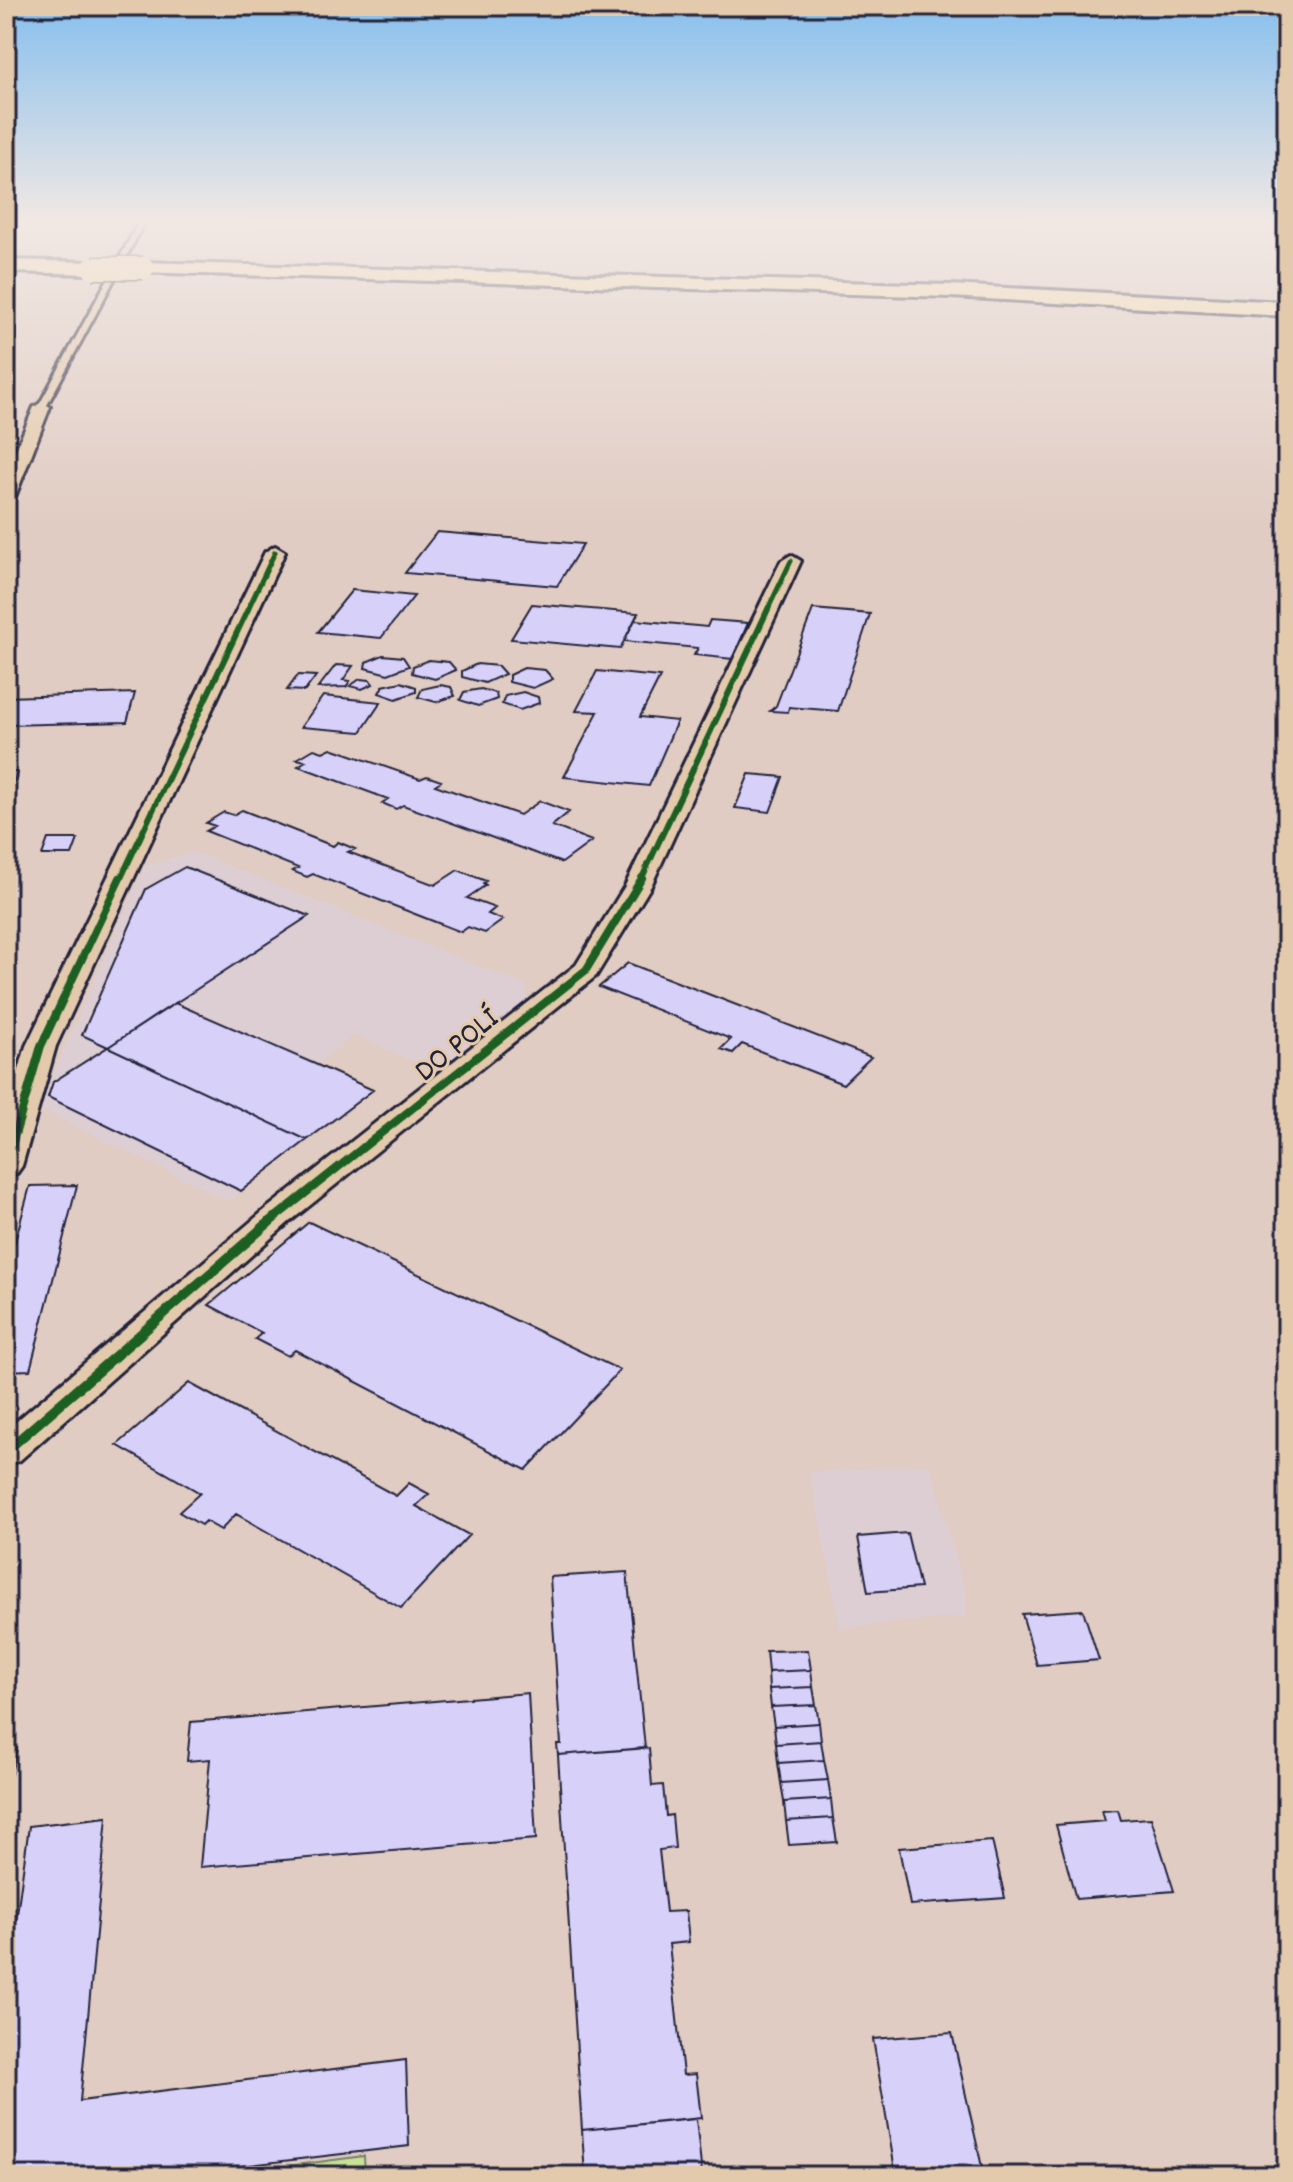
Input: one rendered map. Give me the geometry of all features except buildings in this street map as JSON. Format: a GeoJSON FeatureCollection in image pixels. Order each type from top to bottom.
{"type":"FeatureCollection","features":[{"type":"Feature","properties":{"kind":"street"},"geometry":{"type":"LineString","coordinates":[[6,497],[42,407]]}},
{"type":"Feature","properties":{"kind":"street"},"geometry":{"type":"LineString","coordinates":[[6,1166],[41,1046],[275,552]]}},
{"type":"Feature","properties":{"kind":"street","name":"DO POLÍ"},"geometry":{"type":"LineString","coordinates":[[6,1451],[277,1216],[586,970],[638,886],[791,561]]}},
{"type":"Feature","properties":{"kind":"lane"},"geometry":{"type":"LineString","coordinates":[[42,407],[88,322]]}},
{"type":"Feature","properties":{"kind":"shaded area"},"geometry":{"type":"Polygon","coordinates":[[[194,852],[525,985],[529,1005],[449,1067],[431,1070],[355,1035],[316,1065],[373,1090],[229,1201],[38,1108],[145,866],[194,852]]]}},
{"type":"Feature","properties":{"kind":"shaded area"},"geometry":{"type":"Polygon","coordinates":[[[930,1464],[967,1600],[966,1616],[840,1628],[810,1472],[930,1464]]]}},
{"type":"Feature","properties":{"kind":"green space"},"geometry":{"type":"Polygon","coordinates":[[[364,2156],[365,2176],[220,2176],[220,2175],[364,2156]]]}},
{"type":"Feature","properties":{"kind":"cycle path"},"geometry":{"type":"LineString","coordinates":[[6,1166],[41,1046],[275,552]]}},
{"type":"Feature","properties":{"kind":"cycle path"},"geometry":{"type":"LineString","coordinates":[[6,1451],[277,1216],[586,970],[638,886],[791,561]]}}]}
